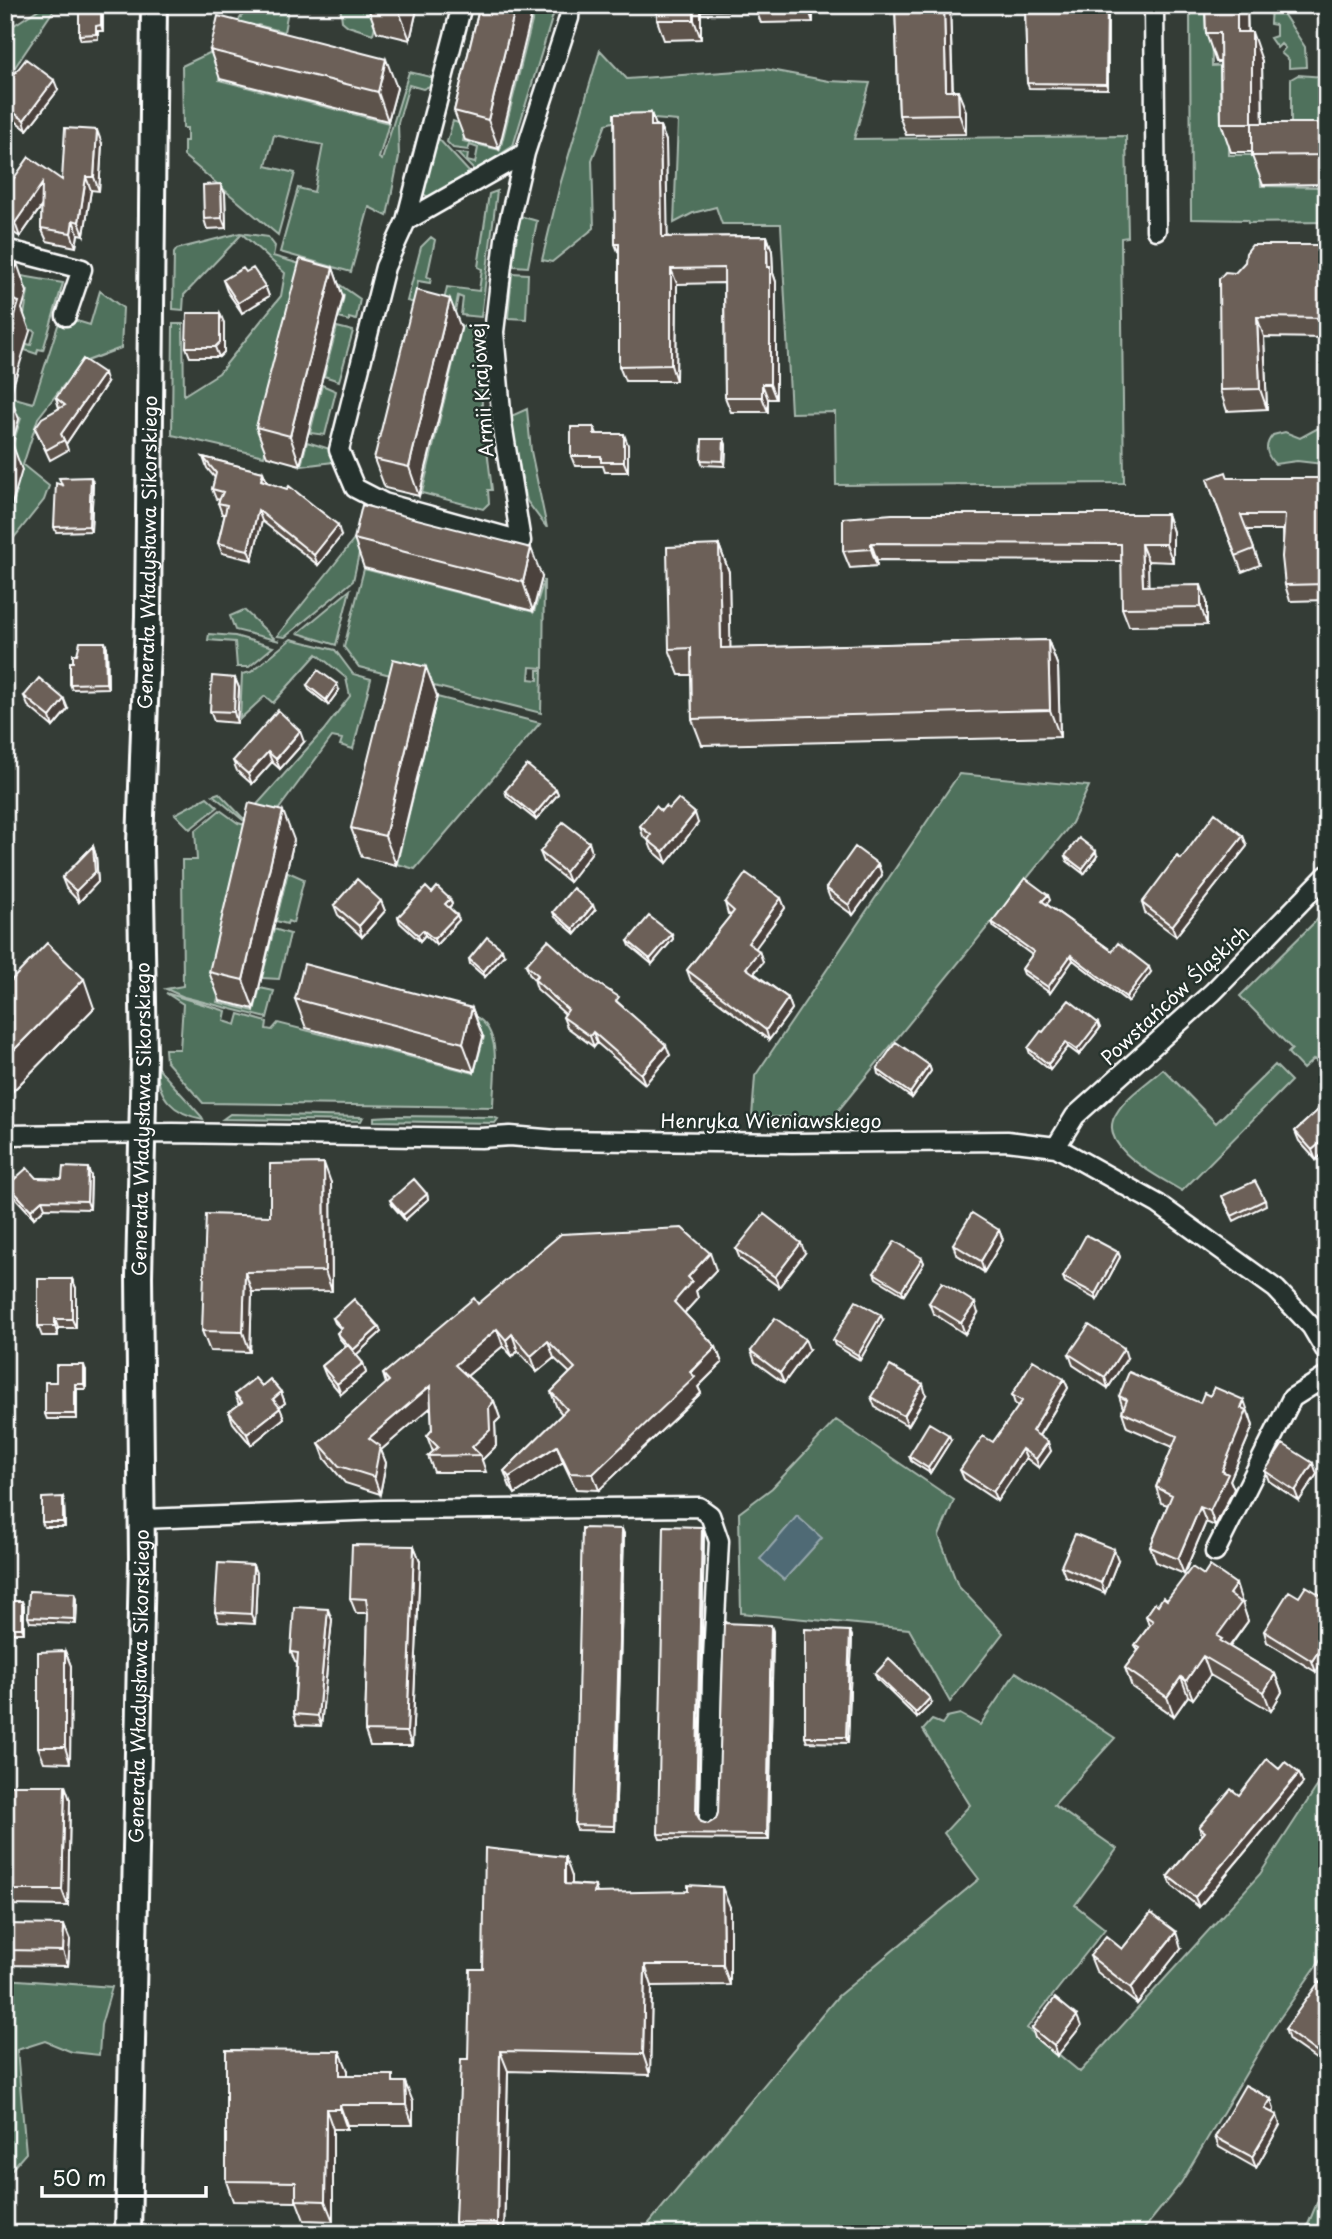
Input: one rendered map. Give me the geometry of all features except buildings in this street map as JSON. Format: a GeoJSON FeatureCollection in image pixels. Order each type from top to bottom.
{"type":"FeatureCollection","features":[{"type":"Feature","properties":{"kind":"street","name":"Generała Władysława Sikorskiego"},"geometry":{"type":"LineString","coordinates":[[128,2234],[143,1520],[139,1432],[144,1055],[140,844],[148,616],[154,5]]}},
{"type":"Feature","properties":{"kind":"street"},"geometry":{"type":"LineString","coordinates":[[406,221],[462,5]]}},
{"type":"Feature","properties":{"kind":"street","name":"Armii Krajowej"},"geometry":{"type":"LineString","coordinates":[[406,221],[385,267],[339,450],[355,488],[384,503],[521,541],[502,423],[494,332],[505,239],[525,153],[569,18],[570,5]]}},
{"type":"Feature","properties":{"kind":"street"},"geometry":{"type":"LineString","coordinates":[[1154,5],[1156,230]]}},
{"type":"Feature","properties":{"kind":"street"},"geometry":{"type":"LineString","coordinates":[[406,221],[525,153]]}},
{"type":"Feature","properties":{"kind":"street"},"geometry":{"type":"LineString","coordinates":[[5,249],[82,269],[66,316]]}},
{"type":"Feature","properties":{"kind":"street","name":"Powstańców Śląskich"},"geometry":{"type":"LineString","coordinates":[[1056,1147],[1074,1116],[1213,992],[1327,875]]}},
{"type":"Feature","properties":{"kind":"street","name":"Henryka Wieniawskiego"},"geometry":{"type":"LineString","coordinates":[[5,1135],[510,1136],[556,1140],[792,1143],[1007,1141],[1056,1147],[1095,1166],[1158,1204],[1276,1289],[1311,1326],[1327,1353]]}},
{"type":"Feature","properties":{"kind":"street"},"geometry":{"type":"LineString","coordinates":[[1215,1552],[1292,1398],[1327,1376]]}},
{"type":"Feature","properties":{"kind":"street"},"geometry":{"type":"LineString","coordinates":[[143,1520],[383,1510],[699,1507],[710,1515],[719,1541],[709,1818]]}},
{"type":"Feature","properties":{"kind":"green space"},"geometry":{"type":"Polygon","coordinates":[[[45,5],[57,5],[5,82],[5,31],[45,5]]]}},
{"type":"Feature","properties":{"kind":"green space"},"geometry":{"type":"Polygon","coordinates":[[[250,5],[289,5],[284,32],[258,25],[223,41],[250,5]]]}},
{"type":"Feature","properties":{"kind":"green space"},"geometry":{"type":"Polygon","coordinates":[[[340,5],[380,5],[373,34],[348,26],[342,21],[340,5]]]}},
{"type":"Feature","properties":{"kind":"green space"},"geometry":{"type":"Polygon","coordinates":[[[536,5],[554,5],[553,15],[513,146],[475,171],[457,153],[468,154],[467,161],[475,163],[478,148],[470,145],[468,150],[453,148],[447,142],[453,121],[466,126],[463,141],[500,150],[536,5]]]}},
{"type":"Feature","properties":{"kind":"green space"},"geometry":{"type":"Polygon","coordinates":[[[1190,5],[1211,5],[1212,66],[1228,65],[1229,155],[1260,155],[1261,186],[1327,187],[1327,222],[1248,223],[1247,220],[1191,219],[1190,5]]]}},
{"type":"Feature","properties":{"kind":"green space"},"geometry":{"type":"Polygon","coordinates":[[[1271,5],[1278,6],[1305,47],[1306,67],[1289,68],[1289,60],[1281,53],[1285,48],[1281,44],[1277,48],[1270,38],[1276,36],[1276,25],[1270,24],[1271,5]]]}},
{"type":"Feature","properties":{"kind":"green space"},"geometry":{"type":"Polygon","coordinates":[[[226,45],[219,80],[389,123],[379,158],[382,160],[409,72],[435,78],[432,85],[423,89],[409,85],[398,123],[399,157],[387,216],[369,207],[351,272],[280,252],[298,188],[314,192],[323,145],[274,135],[266,166],[295,173],[278,235],[184,156],[187,128],[183,128],[182,66],[226,45]]]}},
{"type":"Feature","properties":{"kind":"green space"},"geometry":{"type":"Polygon","coordinates":[[[600,50],[627,79],[765,69],[829,81],[870,83],[854,139],[1126,136],[1128,237],[1121,238],[1124,483],[836,485],[835,412],[791,413],[781,224],[722,224],[716,207],[693,213],[674,223],[678,121],[629,117],[606,124],[592,160],[594,228],[552,262],[542,260],[560,185],[600,50]]]}},
{"type":"Feature","properties":{"kind":"green space"},"geometry":{"type":"Polygon","coordinates":[[[1298,75],[1324,77],[1327,81],[1327,127],[1291,128],[1291,79],[1298,75]]]}},
{"type":"Feature","properties":{"kind":"green space"},"geometry":{"type":"Polygon","coordinates":[[[436,136],[471,174],[430,198],[422,193],[436,136]]]}},
{"type":"Feature","properties":{"kind":"green space"},"geometry":{"type":"Polygon","coordinates":[[[497,191],[481,317],[461,315],[463,298],[458,296],[455,312],[442,310],[447,287],[479,291],[482,269],[478,267],[489,194],[497,191]]]}},
{"type":"Feature","properties":{"kind":"green space"},"geometry":{"type":"Polygon","coordinates":[[[520,216],[537,221],[528,267],[514,266],[513,262],[520,216]]]}},
{"type":"Feature","properties":{"kind":"green space"},"geometry":{"type":"Polygon","coordinates":[[[240,233],[268,237],[275,246],[273,256],[317,269],[360,299],[356,320],[349,318],[349,321],[339,318],[344,296],[308,286],[264,456],[172,435],[173,324],[183,324],[184,395],[219,373],[281,296],[285,273],[242,234],[184,295],[183,310],[173,309],[174,253],[177,249],[240,233]]]}},
{"type":"Feature","properties":{"kind":"green space"},"geometry":{"type":"Polygon","coordinates":[[[431,237],[435,240],[427,277],[431,278],[430,283],[418,281],[415,303],[407,301],[421,247],[431,237]]]}},
{"type":"Feature","properties":{"kind":"green space"},"geometry":{"type":"Polygon","coordinates":[[[512,273],[528,274],[526,319],[508,318],[512,273]]]}},
{"type":"Feature","properties":{"kind":"green space"},"geometry":{"type":"Polygon","coordinates":[[[16,275],[63,283],[43,350],[38,349],[37,354],[25,350],[27,344],[31,345],[35,331],[22,327],[28,291],[12,285],[16,275]]]}},
{"type":"Feature","properties":{"kind":"green space"},"geometry":{"type":"Polygon","coordinates":[[[100,291],[123,308],[121,348],[81,363],[38,418],[23,465],[49,486],[44,500],[5,549],[5,525],[17,492],[5,469],[21,418],[7,413],[11,397],[33,403],[61,316],[90,325],[100,291]]]}},
{"type":"Feature","properties":{"kind":"green space"},"geometry":{"type":"Polygon","coordinates":[[[462,326],[481,331],[482,409],[492,490],[488,490],[489,503],[483,509],[422,493],[462,326]]]}},
{"type":"Feature","properties":{"kind":"green space"},"geometry":{"type":"Polygon","coordinates":[[[337,327],[353,331],[339,381],[324,376],[337,327]]]}},
{"type":"Feature","properties":{"kind":"green space"},"geometry":{"type":"Polygon","coordinates":[[[322,385],[336,391],[325,435],[310,433],[322,385]]]}},
{"type":"Feature","properties":{"kind":"green space"},"geometry":{"type":"Polygon","coordinates":[[[527,409],[531,451],[547,528],[527,501],[509,417],[527,409]]]}},
{"type":"Feature","properties":{"kind":"green space"},"geometry":{"type":"Polygon","coordinates":[[[1322,426],[1327,429],[1327,463],[1297,461],[1275,464],[1269,457],[1267,446],[1273,435],[1285,432],[1300,438],[1322,426]]]}},
{"type":"Feature","properties":{"kind":"green space"},"geometry":{"type":"Polygon","coordinates":[[[307,442],[333,450],[333,462],[301,466],[307,442]]]}},
{"type":"Feature","properties":{"kind":"green space"},"geometry":{"type":"Polygon","coordinates":[[[365,526],[353,581],[285,637],[277,636],[365,526]]]}},
{"type":"Feature","properties":{"kind":"green space"},"geometry":{"type":"Polygon","coordinates":[[[364,569],[534,612],[544,580],[543,668],[530,667],[529,679],[538,680],[538,670],[542,670],[541,713],[359,667],[344,647],[364,569]]]}},
{"type":"Feature","properties":{"kind":"green space"},"geometry":{"type":"Polygon","coordinates":[[[350,590],[336,645],[298,633],[350,590]]]}},
{"type":"Feature","properties":{"kind":"green space"},"geometry":{"type":"Polygon","coordinates":[[[244,610],[280,641],[235,630],[230,616],[244,610]]]}},
{"type":"Feature","properties":{"kind":"green space"},"geometry":{"type":"Polygon","coordinates":[[[209,634],[235,636],[273,647],[249,667],[237,667],[235,642],[208,640],[209,634]]]}},
{"type":"Feature","properties":{"kind":"green space"},"geometry":{"type":"Polygon","coordinates":[[[291,639],[335,650],[353,674],[371,679],[353,749],[340,745],[342,739],[332,737],[267,825],[243,820],[213,795],[219,793],[244,819],[323,731],[350,696],[346,678],[317,654],[273,703],[265,696],[240,719],[242,674],[251,672],[291,639]]]}},
{"type":"Feature","properties":{"kind":"green space"},"geometry":{"type":"Polygon","coordinates":[[[437,697],[540,723],[415,869],[397,864],[437,697]]]}},
{"type":"Feature","properties":{"kind":"green space"},"geometry":{"type":"Polygon","coordinates":[[[959,774],[1089,786],[1072,823],[833,1117],[752,1117],[755,1076],[959,774]]]}},
{"type":"Feature","properties":{"kind":"green space"},"geometry":{"type":"Polygon","coordinates":[[[207,797],[218,807],[190,829],[175,814],[207,797]]]}},
{"type":"Feature","properties":{"kind":"green space"},"geometry":{"type":"Polygon","coordinates":[[[220,810],[238,823],[260,829],[217,1002],[254,1011],[260,988],[274,991],[267,1018],[184,997],[166,989],[183,986],[182,860],[197,860],[195,831],[220,810]]]}},
{"type":"Feature","properties":{"kind":"green space"},"geometry":{"type":"Polygon","coordinates":[[[288,872],[304,879],[293,923],[288,921],[287,924],[276,921],[288,872]]]}},
{"type":"Feature","properties":{"kind":"green space"},"geometry":{"type":"Polygon","coordinates":[[[1327,910],[1327,1072],[1314,1059],[1303,1069],[1288,1053],[1292,1049],[1240,996],[1327,910]]]}},
{"type":"Feature","properties":{"kind":"green space"},"geometry":{"type":"Polygon","coordinates":[[[274,929],[290,934],[279,979],[262,978],[274,929]]]}},
{"type":"Feature","properties":{"kind":"green space"},"geometry":{"type":"Polygon","coordinates":[[[166,993],[226,1011],[224,1021],[236,1025],[239,1014],[267,1022],[266,1029],[272,1030],[278,1023],[474,1073],[484,1037],[465,1032],[469,1014],[481,1020],[493,1041],[493,1107],[203,1103],[166,1061],[165,1049],[180,1049],[183,1004],[166,993]]]}},
{"type":"Feature","properties":{"kind":"green space"},"geometry":{"type":"Polygon","coordinates":[[[1275,1065],[1291,1081],[1182,1191],[1133,1160],[1114,1138],[1112,1126],[1120,1107],[1163,1069],[1216,1123],[1275,1065]]]}},
{"type":"Feature","properties":{"kind":"green space"},"geometry":{"type":"Polygon","coordinates":[[[157,1067],[203,1119],[184,1113],[169,1102],[160,1087],[157,1067]]]}},
{"type":"Feature","properties":{"kind":"green space"},"geometry":{"type":"Polygon","coordinates":[[[230,1114],[363,1117],[361,1121],[223,1119],[230,1114]]]}},
{"type":"Feature","properties":{"kind":"green space"},"geometry":{"type":"Polygon","coordinates":[[[374,1117],[498,1119],[495,1123],[374,1121],[374,1117]]]}},
{"type":"Feature","properties":{"kind":"green space"},"geometry":{"type":"Polygon","coordinates":[[[836,1420],[954,1500],[939,1536],[958,1586],[1003,1633],[950,1702],[909,1629],[741,1613],[739,1513],[772,1488],[836,1420]]]}},
{"type":"Feature","properties":{"kind":"green space"},"geometry":{"type":"Polygon","coordinates":[[[1016,1672],[1115,1738],[1054,1805],[1117,1849],[1075,1905],[1105,1929],[1027,2028],[1080,2072],[1260,1874],[1316,1788],[1327,1776],[1327,1951],[1273,2028],[1181,2183],[1140,2234],[640,2234],[838,1996],[979,1879],[944,1833],[970,1805],[923,1730],[932,1720],[942,1724],[947,1717],[960,1714],[980,1725],[1016,1672]]]}},
{"type":"Feature","properties":{"kind":"green space"},"geometry":{"type":"Polygon","coordinates":[[[5,1979],[112,1987],[101,2025],[99,2055],[72,2052],[45,2041],[17,2050],[26,2153],[5,2177],[5,1979]]]}},
{"type":"Feature","properties":{"kind":"green space"},"geometry":{"type":"Polygon","coordinates":[[[1327,2184],[1327,2234],[1304,2234],[1324,2186],[1327,2184]]]}},
{"type":"Feature","properties":{"kind":"water"},"geometry":{"type":"Polygon","coordinates":[[[797,1516],[822,1538],[784,1580],[760,1559],[797,1516]]]}}]}
